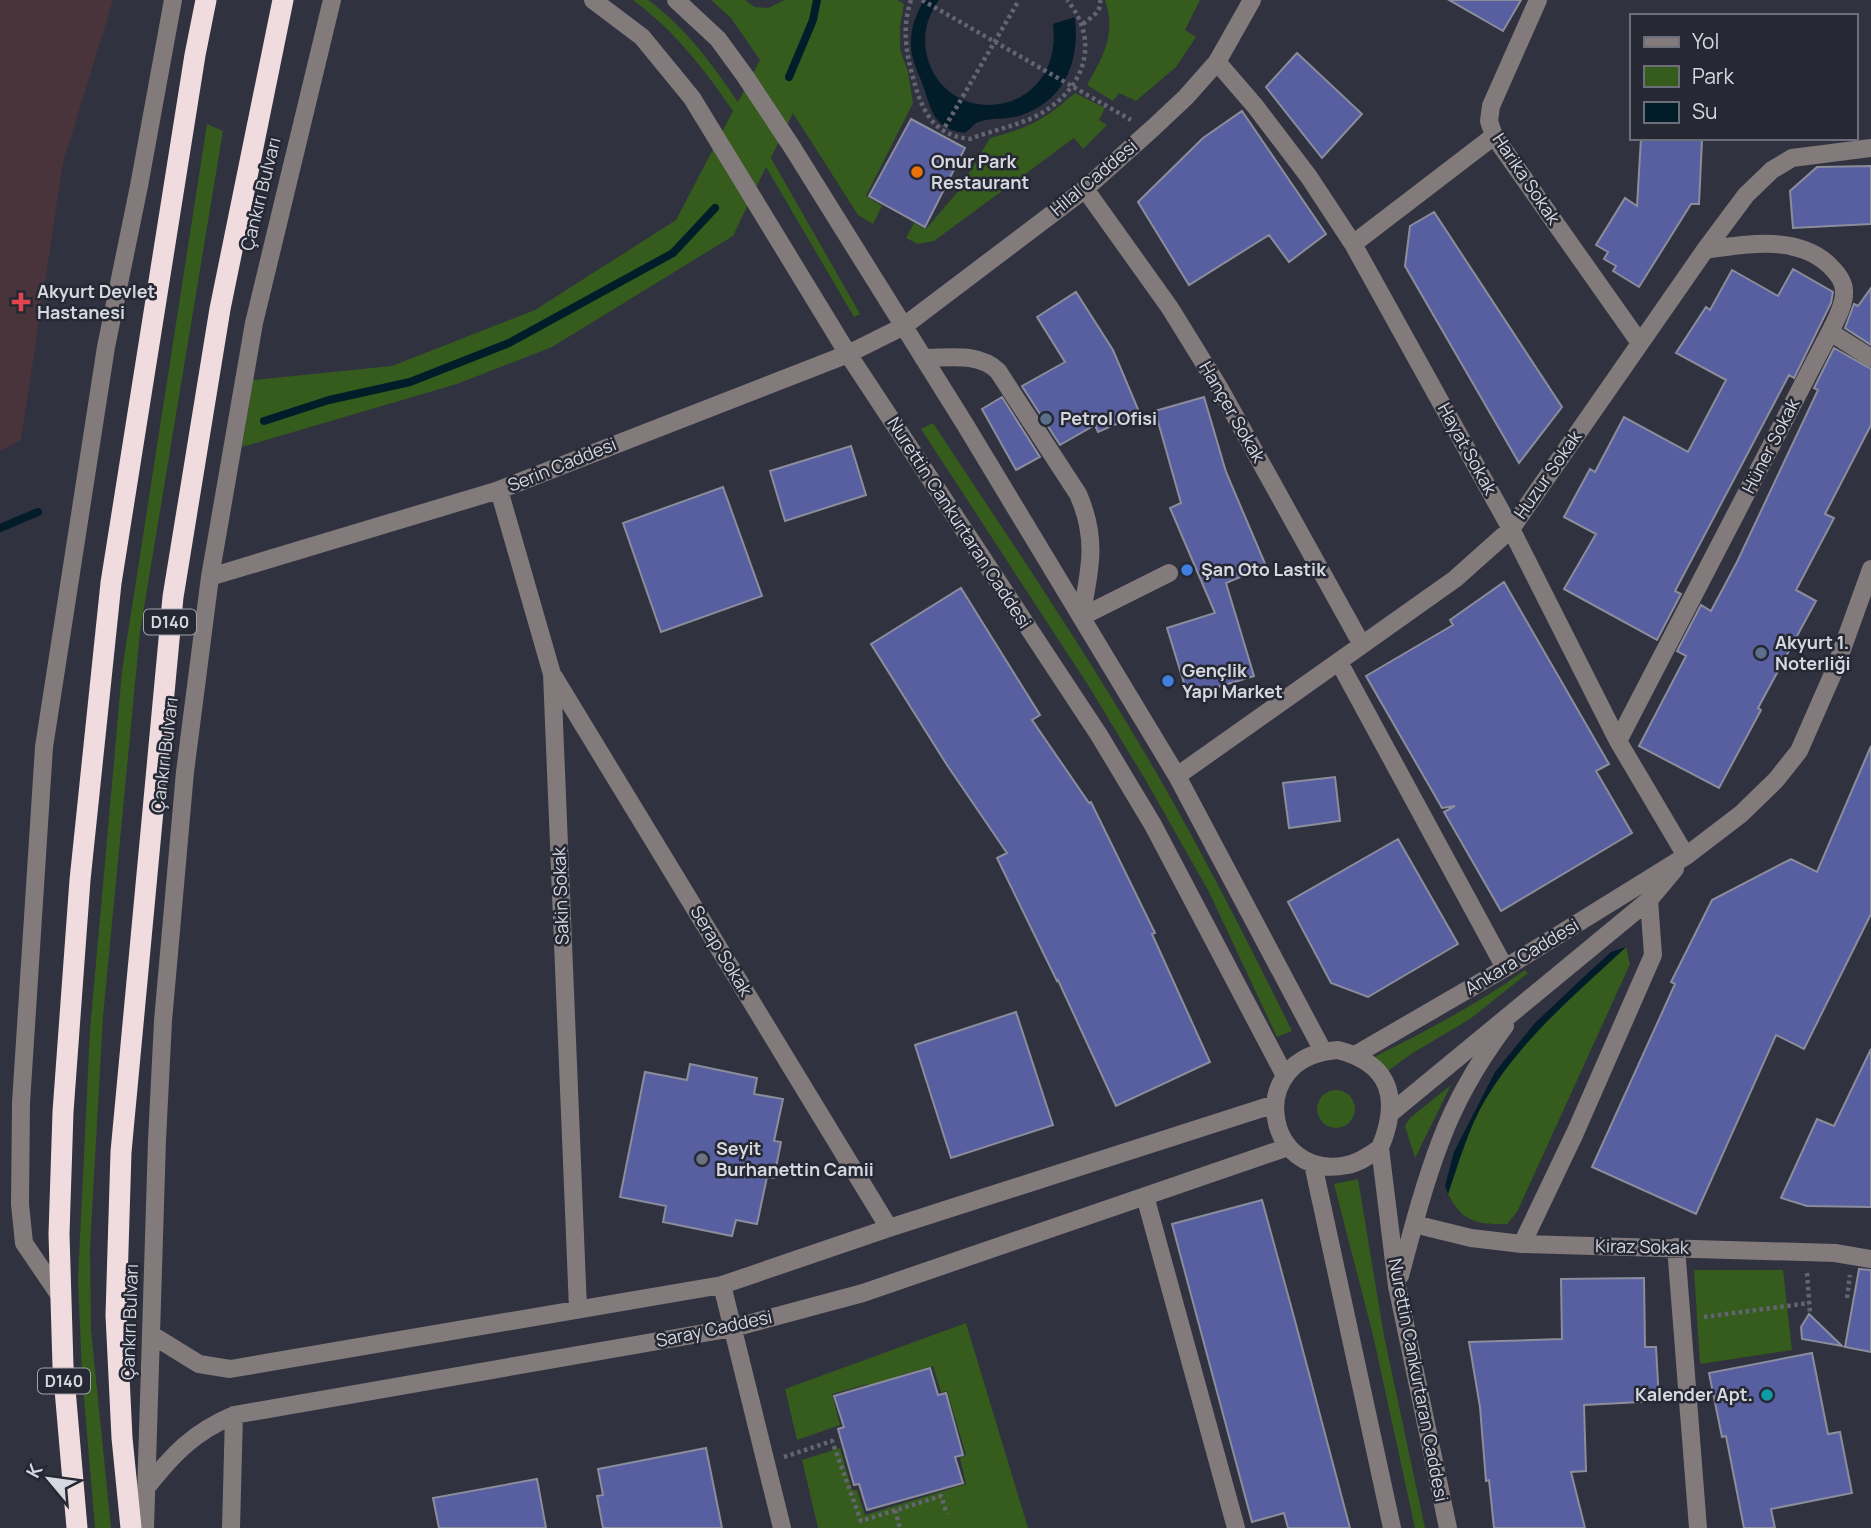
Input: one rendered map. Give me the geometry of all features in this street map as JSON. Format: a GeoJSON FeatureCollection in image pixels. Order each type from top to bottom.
{"type":"FeatureCollection","features":[{"type":"Feature","properties":{"kind":"highway","name":"D140"},"geometry":{"type":"LineString","coordinates":[[77,1528],[63,1366],[59,1234],[63,1112],[80,880],[111,583],[206,0]]}},
{"type":"Feature","properties":{"kind":"highway","name":"Çankırı Bulvarı"},"geometry":{"type":"LineString","coordinates":[[131,1528],[118,1377],[117,1252],[121,1152],[173,597],[220,309],[284,0]]}},
{"type":"Feature","properties":{"kind":"street"},"geometry":{"type":"LineString","coordinates":[[60,1296],[24,1243],[20,1204],[21,1103],[44,747],[106,346],[173,0]]}},
{"type":"Feature","properties":{"kind":"street","name":"Çankırı Bulvarı"},"geometry":{"type":"LineString","coordinates":[[145,1528],[163,1021],[185,772],[211,577],[254,323],[332,0]]}},
{"type":"Feature","properties":{"kind":"street","name":"Nurettin Cankurtaran Caddesi"},"geometry":{"type":"LineString","coordinates":[[593,0],[642,37],[685,88],[714,132],[848,354],[1099,735],[1153,825],[1285,1076]]}},
{"type":"Feature","properties":{"kind":"street"},"geometry":{"type":"LineString","coordinates":[[676,0],[718,39],[745,76],[793,147],[904,326],[1177,776],[1323,1051]]}},
{"type":"Feature","properties":{"kind":"street","name":"Hilal Caddesi"},"geometry":{"type":"LineString","coordinates":[[904,326],[1085,189],[1186,97],[1217,62],[1252,0]]}},
{"type":"Feature","properties":{"kind":"street","name":"Harika Sokak"},"geometry":{"type":"LineString","coordinates":[[1538,0],[1491,106],[1489,121],[1494,136],[1640,342]]}},
{"type":"Feature","properties":{"kind":"street","name":"Hayat Sokak"},"geometry":{"type":"LineString","coordinates":[[1217,62],[1301,166],[1353,244],[1511,529],[1618,741],[1686,856]]}},
{"type":"Feature","properties":{"kind":"street"},"geometry":{"type":"LineString","coordinates":[[1353,244],[1494,136]]}},
{"type":"Feature","properties":{"kind":"street","name":"Huzur Sokak"},"geometry":{"type":"LineString","coordinates":[[1177,776],[1455,579],[1511,529],[1705,250],[1746,195],[1772,170],[1792,158],[1871,148]]}},
{"type":"Feature","properties":{"kind":"street","name":"Hançer Sokak"},"geometry":{"type":"LineString","coordinates":[[1085,189],[1170,308],[1220,388],[1362,645]]}},
{"type":"Feature","properties":{"kind":"street","name":"Hüner Sokak"},"geometry":{"type":"LineString","coordinates":[[1618,741],[1830,332],[1838,316],[1844,290],[1839,276],[1826,262],[1807,251],[1781,245],[1745,244],[1705,250]]}},
{"type":"Feature","properties":{"kind":"street","name":"Serin Caddesi"},"geometry":{"type":"LineString","coordinates":[[211,577],[499,489],[848,354],[904,326]]}},
{"type":"Feature","properties":{"kind":"street"},"geometry":{"type":"LineString","coordinates":[[1830,332],[1871,358]]}},
{"type":"Feature","properties":{"kind":"street"},"geometry":{"type":"LineString","coordinates":[[923,358],[974,358],[989,362],[1078,494],[1088,516],[1092,543],[1081,617]]}},
{"type":"Feature","properties":{"kind":"street","name":"Sakin Sokak"},"geometry":{"type":"LineString","coordinates":[[499,489],[552,674],[578,1309]]}},
{"type":"Feature","properties":{"kind":"street","name":"Ankara Caddesi"},"geometry":{"type":"LineString","coordinates":[[1355,1055],[1506,968],[1686,856],[1741,814],[1776,780],[1799,751],[1835,668],[1871,569]]}},
{"type":"Feature","properties":{"kind":"street"},"geometry":{"type":"LineString","coordinates":[[1081,617],[1169,573]]}},
{"type":"Feature","properties":{"kind":"street"},"geometry":{"type":"LineString","coordinates":[[1339,662],[1506,968]]}},
{"type":"Feature","properties":{"kind":"street","name":"Serap Sokak"},"geometry":{"type":"LineString","coordinates":[[552,674],[889,1228]]}},
{"type":"Feature","properties":{"kind":"street","name":"Ankara Caddesi"},"geometry":{"type":"LineString","coordinates":[[1392,1112],[1649,900],[1686,856]]}},
{"type":"Feature","properties":{"kind":"street"},"geometry":{"type":"LineString","coordinates":[[1521,1244],[1575,1133],[1653,955],[1649,900]]}},
{"type":"Feature","properties":{"kind":"street","name":"Ankara Caddesi"},"geometry":{"type":"LineString","coordinates":[[1397,1286],[1441,1139],[1485,1054],[1522,1003]]}},
{"type":"Feature","properties":{"kind":"street"},"geometry":{"type":"LineString","coordinates":[[1338,1050],[1371,1064],[1388,1088],[1392,1112],[1380,1148],[1349,1165],[1331,1167],[1313,1164],[1300,1157],[1280,1134],[1275,1120],[1278,1089],[1285,1076],[1295,1064],[1323,1051],[1338,1050]]}},
{"type":"Feature","properties":{"kind":"street"},"geometry":{"type":"LineString","coordinates":[[152,1335],[199,1364],[230,1369],[722,1285],[889,1228],[1275,1104]]}},
{"type":"Feature","properties":{"kind":"street","name":"Saray Caddesi"},"geometry":{"type":"LineString","coordinates":[[147,1487],[165,1464],[193,1437],[209,1426],[234,1415],[733,1328],[863,1293],[1289,1147]]}},
{"type":"Feature","properties":{"kind":"street","name":"Nurettin Cankurtaran Caddesi"},"geometry":{"type":"LineString","coordinates":[[1380,1148],[1397,1286],[1448,1528]]}},
{"type":"Feature","properties":{"kind":"street"},"geometry":{"type":"LineString","coordinates":[[1313,1164],[1392,1528]]}},
{"type":"Feature","properties":{"kind":"street"},"geometry":{"type":"LineString","coordinates":[[1145,1196],[1236,1528]]}},
{"type":"Feature","properties":{"kind":"street","name":"Kiraz Sokak"},"geometry":{"type":"LineString","coordinates":[[1414,1224],[1471,1238],[1521,1244],[1835,1253],[1871,1259]]}},
{"type":"Feature","properties":{"kind":"street"},"geometry":{"type":"LineString","coordinates":[[1676,1247],[1698,1528]]}},
{"type":"Feature","properties":{"kind":"street"},"geometry":{"type":"LineString","coordinates":[[722,1285],[782,1528]]}},
{"type":"Feature","properties":{"kind":"street"},"geometry":{"type":"LineString","coordinates":[[231,1528],[234,1415]]}},
{"type":"Feature","properties":{"kind":"path"},"geometry":{"type":"LineString","coordinates":[[911,0],[905,41],[918,100],[930,119],[947,132],[970,139],[1042,113],[1080,75],[1086,41],[1083,24],[1067,0]]}},
{"type":"Feature","properties":{"kind":"path"},"geometry":{"type":"LineString","coordinates":[[922,0],[1149,131]]}},
{"type":"Feature","properties":{"kind":"path"},"geometry":{"type":"LineString","coordinates":[[945,127],[1018,0]]}},
{"type":"Feature","properties":{"kind":"path"},"geometry":{"type":"LineString","coordinates":[[1083,24],[1097,12],[1101,6],[1100,0]]}},
{"type":"Feature","properties":{"kind":"path"},"geometry":{"type":"LineString","coordinates":[[1807,1265],[1810,1314]]}},
{"type":"Feature","properties":{"kind":"path"},"geometry":{"type":"LineString","coordinates":[[1847,1298],[1848,1284]]}},
{"type":"Feature","properties":{"kind":"path"},"geometry":{"type":"LineString","coordinates":[[1704,1317],[1809,1303]]}},
{"type":"Feature","properties":{"kind":"path"},"geometry":{"type":"LineString","coordinates":[[766,1462],[832,1441],[862,1528]]}},
{"type":"Feature","properties":{"kind":"path"},"geometry":{"type":"LineString","coordinates":[[861,1521],[941,1496],[947,1514]]}},
{"type":"Feature","properties":{"kind":"path"},"geometry":{"type":"LineString","coordinates":[[895,1510],[900,1528]]}},
{"type":"Feature","properties":{"kind":"shaded area","name":"Akyurt Devlet Hastanesi"},"geometry":{"type":"Polygon","coordinates":[[[0,0],[113,0],[63,163],[21,440],[0,451],[0,0]]]}},
{"type":"Feature","properties":{"kind":"green space"},"geometry":{"type":"Polygon","coordinates":[[[633,0],[648,0],[674,22],[708,60],[738,102],[760,60],[731,18],[711,0],[745,0],[755,7],[768,8],[785,0],[897,0],[904,4],[900,49],[908,72],[913,103],[866,196],[882,206],[873,224],[858,215],[793,113],[771,158],[860,314],[854,317],[766,167],[733,236],[552,347],[457,384],[242,447],[253,380],[392,366],[535,310],[676,220],[733,111],[688,51],[633,0]]]}},
{"type":"Feature","properties":{"kind":"green space"},"geometry":{"type":"Polygon","coordinates":[[[1105,0],[1200,0],[1185,30],[1196,37],[1176,67],[1136,101],[1119,93],[1113,101],[1087,85],[1103,55],[1109,34],[1110,23],[1105,0]]]}},
{"type":"Feature","properties":{"kind":"green space"},"geometry":{"type":"Polygon","coordinates":[[[1075,93],[1105,108],[1099,120],[1107,125],[1083,149],[1074,138],[934,241],[918,244],[906,238],[914,223],[926,229],[959,190],[990,138],[1036,122],[1075,93]]]}},
{"type":"Feature","properties":{"kind":"green space"},"geometry":{"type":"Polygon","coordinates":[[[207,124],[223,131],[140,632],[103,1017],[90,1248],[91,1330],[111,1528],[95,1528],[82,1374],[78,1279],[90,1030],[122,671],[207,124]]]}},
{"type":"Feature","properties":{"kind":"green space"},"geometry":{"type":"Polygon","coordinates":[[[933,423],[1066,626],[1143,750],[1220,889],[1292,1031],[1277,1037],[1209,892],[1145,779],[1088,685],[921,429],[933,423]]]}},
{"type":"Feature","properties":{"kind":"green space"},"geometry":{"type":"Polygon","coordinates":[[[1626,947],[1630,964],[1517,1212],[1507,1224],[1488,1224],[1465,1216],[1448,1194],[1469,1134],[1485,1100],[1532,1037],[1626,947]]]}},
{"type":"Feature","properties":{"kind":"green space"},"geometry":{"type":"Polygon","coordinates":[[[1525,970],[1528,973],[1470,1019],[1411,1054],[1384,1074],[1376,1056],[1452,1016],[1525,970]]]}},
{"type":"Feature","properties":{"kind":"green space"},"geometry":{"type":"Polygon","coordinates":[[[1451,1085],[1415,1158],[1405,1126],[1410,1118],[1451,1085]]]}},
{"type":"Feature","properties":{"kind":"green space"},"geometry":{"type":"Polygon","coordinates":[[[1336,1090],[1350,1095],[1355,1109],[1350,1123],[1336,1128],[1322,1123],[1317,1109],[1322,1095],[1336,1090]]]}},
{"type":"Feature","properties":{"kind":"green space"},"geometry":{"type":"Polygon","coordinates":[[[1358,1179],[1384,1336],[1425,1528],[1415,1528],[1373,1335],[1334,1184],[1358,1179]]]}},
{"type":"Feature","properties":{"kind":"green space"},"geometry":{"type":"Polygon","coordinates":[[[1694,1270],[1783,1270],[1792,1350],[1700,1364],[1694,1270]]]}},
{"type":"Feature","properties":{"kind":"green space"},"geometry":{"type":"Polygon","coordinates":[[[966,1323],[1028,1528],[818,1528],[802,1460],[840,1448],[852,1490],[857,1490],[865,1515],[966,1484],[960,1458],[966,1455],[947,1391],[941,1392],[933,1366],[898,1376],[900,1383],[871,1392],[868,1384],[832,1394],[840,1425],[797,1440],[785,1389],[966,1323]]]}},
{"type":"Feature","properties":{"kind":"water"},"geometry":{"type":"Polygon","coordinates":[[[924,0],[939,0],[927,27],[927,56],[938,80],[956,96],[978,104],[1001,104],[1023,95],[1041,79],[1052,55],[1053,24],[1075,17],[1075,49],[1066,78],[1048,101],[1019,116],[981,121],[964,133],[944,126],[933,113],[911,51],[913,25],[924,0]]]}},
{"type":"Feature","properties":{"kind":"water"},"geometry":{"type":"Polygon","coordinates":[[[1626,947],[1532,1037],[1499,1078],[1474,1122],[1448,1194],[1445,1186],[1454,1152],[1495,1072],[1535,1023],[1611,952],[1626,947]]]}},
{"type":"Feature","properties":{"kind":"building"},"geometry":{"type":"Polygon","coordinates":[[[1449,0],[1521,0],[1503,31],[1449,0]]]}},
{"type":"Feature","properties":{"kind":"building"},"geometry":{"type":"Polygon","coordinates":[[[1297,53],[1362,114],[1322,158],[1266,87],[1297,53]]]}},
{"type":"Feature","properties":{"kind":"building"},"geometry":{"type":"Polygon","coordinates":[[[1242,111],[1326,234],[1289,262],[1269,235],[1189,285],[1138,202],[1203,138],[1242,111]]]}},
{"type":"Feature","properties":{"kind":"building","name":"Onur Park Restaurant"},"geometry":{"type":"Polygon","coordinates":[[[911,119],[965,148],[925,227],[869,196],[911,119]]]}},
{"type":"Feature","properties":{"kind":"building"},"geometry":{"type":"Polygon","coordinates":[[[1641,140],[1702,140],[1699,204],[1691,204],[1639,287],[1613,271],[1616,266],[1604,259],[1608,252],[1596,245],[1625,198],[1637,206],[1641,140]]]}},
{"type":"Feature","properties":{"kind":"building"},"geometry":{"type":"Polygon","coordinates":[[[1871,166],[1871,224],[1793,228],[1790,191],[1817,167],[1871,166]]]}},
{"type":"Feature","properties":{"kind":"building"},"geometry":{"type":"Polygon","coordinates":[[[1434,212],[1562,407],[1519,463],[1405,266],[1410,226],[1434,212]]]}},
{"type":"Feature","properties":{"kind":"building"},"geometry":{"type":"Polygon","coordinates":[[[1793,269],[1833,292],[1831,303],[1794,378],[1789,375],[1675,591],[1681,594],[1657,640],[1564,589],[1596,534],[1564,517],[1590,469],[1595,472],[1624,417],[1688,452],[1726,380],[1676,353],[1706,307],[1710,310],[1732,270],[1778,296],[1793,269]]]}},
{"type":"Feature","properties":{"kind":"building"},"geometry":{"type":"Polygon","coordinates":[[[1871,288],[1871,345],[1845,328],[1854,304],[1858,306],[1871,288]]]}},
{"type":"Feature","properties":{"kind":"building"},"geometry":{"type":"Polygon","coordinates":[[[1076,292],[1113,350],[1140,414],[1098,432],[1095,425],[1060,445],[1022,386],[1065,362],[1037,317],[1076,292]]]}},
{"type":"Feature","properties":{"kind":"building"},"geometry":{"type":"Polygon","coordinates":[[[1834,348],[1871,369],[1871,425],[1825,514],[1834,518],[1796,590],[1816,601],[1758,708],[1761,710],[1719,788],[1639,746],[1686,656],[1677,651],[1701,605],[1711,611],[1737,562],[1818,390],[1814,388],[1834,348]]]}},
{"type":"Feature","properties":{"kind":"building"},"geometry":{"type":"Polygon","coordinates":[[[1002,397],[1040,457],[1016,470],[982,409],[1002,397]]]}},
{"type":"Feature","properties":{"kind":"building"},"geometry":{"type":"Polygon","coordinates":[[[1204,397],[1226,472],[1266,566],[1226,583],[1254,676],[1188,696],[1167,628],[1215,613],[1170,508],[1181,503],[1155,411],[1204,397]]]}},
{"type":"Feature","properties":{"kind":"building"},"geometry":{"type":"Polygon","coordinates":[[[851,446],[866,495],[785,521],[770,471],[851,446]]]}},
{"type":"Feature","properties":{"kind":"building"},"geometry":{"type":"Polygon","coordinates":[[[723,487],[762,596],[661,632],[623,523],[723,487]]]}},
{"type":"Feature","properties":{"kind":"building"},"geometry":{"type":"Polygon","coordinates":[[[1504,582],[1609,764],[1596,771],[1632,833],[1501,911],[1444,812],[1455,806],[1442,808],[1366,676],[1453,625],[1450,620],[1504,582]]]}},
{"type":"Feature","properties":{"kind":"building"},"geometry":{"type":"Polygon","coordinates":[[[961,588],[1040,715],[1032,720],[1089,803],[1091,802],[1155,933],[1152,934],[1210,1062],[1116,1106],[1058,980],[997,858],[1007,853],[947,765],[871,644],[961,588]]]}},
{"type":"Feature","properties":{"kind":"building"},"geometry":{"type":"Polygon","coordinates":[[[1871,746],[1871,914],[1804,1049],[1776,1035],[1696,1214],[1592,1167],[1675,984],[1671,982],[1712,900],[1791,859],[1817,872],[1871,746]]]}},
{"type":"Feature","properties":{"kind":"building"},"geometry":{"type":"Polygon","coordinates":[[[1335,777],[1340,821],[1289,828],[1283,783],[1335,777]]]}},
{"type":"Feature","properties":{"kind":"building"},"geometry":{"type":"Polygon","coordinates":[[[1398,839],[1458,944],[1368,997],[1331,983],[1288,902],[1398,839]]]}},
{"type":"Feature","properties":{"kind":"building"},"geometry":{"type":"Polygon","coordinates":[[[1016,1012],[1053,1125],[951,1158],[915,1045],[1016,1012]]]}},
{"type":"Feature","properties":{"kind":"building"},"geometry":{"type":"Polygon","coordinates":[[[1871,1049],[1871,1207],[1807,1206],[1781,1198],[1817,1119],[1834,1126],[1871,1049]]]}},
{"type":"Feature","properties":{"kind":"building","name":"Seyit Burhanettin Camii"},"geometry":{"type":"Polygon","coordinates":[[[690,1064],[757,1078],[754,1094],[783,1099],[774,1141],[781,1142],[774,1178],[767,1177],[757,1224],[736,1220],[732,1236],[663,1222],[666,1206],[620,1197],[645,1072],[687,1080],[690,1064]]]}},
{"type":"Feature","properties":{"kind":"building"},"geometry":{"type":"Polygon","coordinates":[[[1262,1200],[1350,1528],[1288,1528],[1284,1513],[1252,1522],[1172,1224],[1262,1200]]]}},
{"type":"Feature","properties":{"kind":"building"},"geometry":{"type":"Polygon","coordinates":[[[1859,1269],[1871,1270],[1871,1352],[1845,1347],[1859,1269]]]}},
{"type":"Feature","properties":{"kind":"building"},"geometry":{"type":"Polygon","coordinates":[[[1644,1278],[1645,1347],[1656,1347],[1659,1401],[1584,1405],[1586,1471],[1571,1472],[1585,1528],[1494,1528],[1489,1480],[1486,1481],[1480,1407],[1469,1342],[1562,1339],[1561,1279],[1644,1278]]]}},
{"type":"Feature","properties":{"kind":"building"},"geometry":{"type":"Polygon","coordinates":[[[1809,1314],[1842,1346],[1802,1339],[1801,1327],[1809,1314]]]}},
{"type":"Feature","properties":{"kind":"building"},"geometry":{"type":"Polygon","coordinates":[[[1812,1353],[1828,1434],[1840,1432],[1852,1493],[1771,1509],[1775,1528],[1744,1528],[1726,1436],[1722,1437],[1709,1373],[1812,1353]]]}},
{"type":"Feature","properties":{"kind":"building"},"geometry":{"type":"Polygon","coordinates":[[[930,1368],[938,1395],[946,1393],[963,1455],[955,1457],[963,1483],[867,1510],[859,1484],[854,1485],[838,1429],[844,1427],[834,1396],[930,1368]]]}},
{"type":"Feature","properties":{"kind":"building"},"geometry":{"type":"Polygon","coordinates":[[[706,1448],[722,1528],[603,1528],[597,1496],[603,1495],[598,1469],[706,1448]]]}},
{"type":"Feature","properties":{"kind":"building"},"geometry":{"type":"Polygon","coordinates":[[[537,1479],[546,1528],[439,1528],[433,1498],[537,1479]]]}},
{"type":"Feature","properties":{"kind":"waterway"},"geometry":{"type":"LineString","coordinates":[[789,77],[813,20],[817,0]]}},
{"type":"Feature","properties":{"kind":"waterway"},"geometry":{"type":"LineString","coordinates":[[264,421],[329,400],[410,382],[509,343],[673,253],[715,208]]}},
{"type":"Feature","properties":{"kind":"waterway"},"geometry":{"type":"LineString","coordinates":[[0,528],[38,512]]}},
{"type":"Feature","properties":{"kind":"place","name":"Onur Park Restaurant"},"geometry":{"type":"Point","coordinates":[917,172]}},
{"type":"Feature","properties":{"kind":"place","name":"Akyurt Devlet Hastanesi"},"geometry":{"type":"Point","coordinates":[21,302]}},
{"type":"Feature","properties":{"kind":"place","name":"Petrol Ofisi"},"geometry":{"type":"Point","coordinates":[1046,419]}},
{"type":"Feature","properties":{"kind":"place","name":"Şan Oto Lastik"},"geometry":{"type":"Point","coordinates":[1187,570]}},
{"type":"Feature","properties":{"kind":"place","name":"Akyurt 1. Noterliği"},"geometry":{"type":"Point","coordinates":[1761,653]}},
{"type":"Feature","properties":{"kind":"place","name":"Gençlik Yapı Market"},"geometry":{"type":"Point","coordinates":[1168,681]}},
{"type":"Feature","properties":{"kind":"place","name":"Seyit Burhanettin Camii"},"geometry":{"type":"Point","coordinates":[702,1159]}},
{"type":"Feature","properties":{"kind":"place","name":"Kalender Apt."},"geometry":{"type":"Point","coordinates":[1767,1395]}}]}
